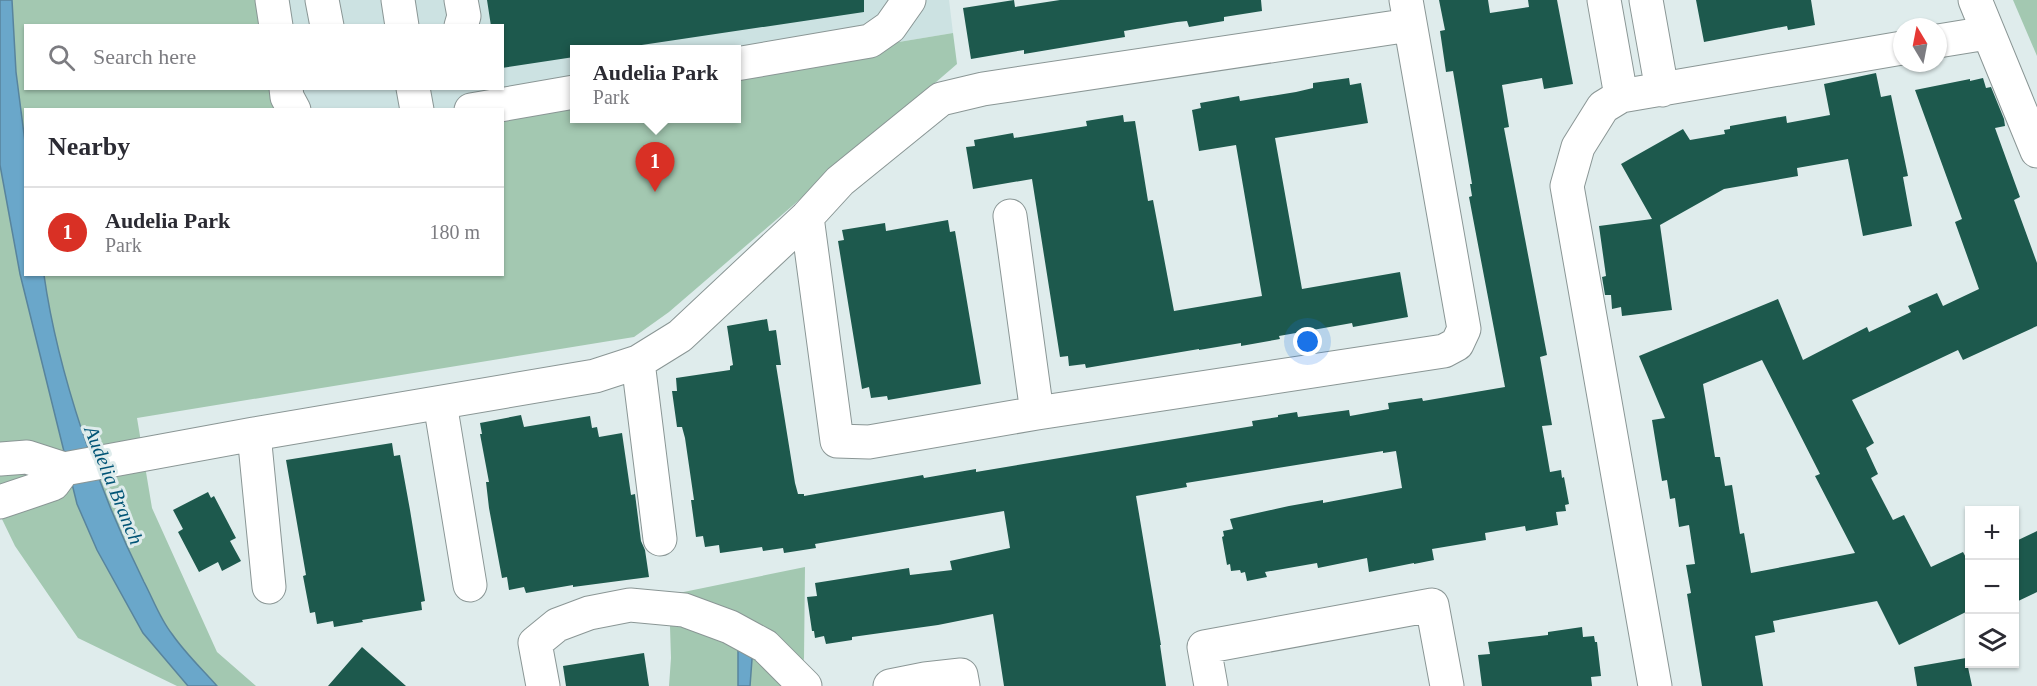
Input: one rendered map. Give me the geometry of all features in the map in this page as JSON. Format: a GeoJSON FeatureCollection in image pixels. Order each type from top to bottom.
{"type":"FeatureCollection","features":[{"type":"Feature","properties":{"kind":"lane"},"geometry":{"type":"LineString","coordinates":[[272,0],[276,24]]}},
{"type":"Feature","properties":{"kind":"lane"},"geometry":{"type":"LineString","coordinates":[[322,0],[327,24]]}},
{"type":"Feature","properties":{"kind":"lane"},"geometry":{"type":"LineString","coordinates":[[398,0],[402,24]]}},
{"type":"Feature","properties":{"kind":"lane"},"geometry":{"type":"LineString","coordinates":[[461,0],[464,16],[462,24]]}},
{"type":"Feature","properties":{"kind":"lane"},"geometry":{"type":"LineString","coordinates":[[741,63],[870,41],[890,27],[909,0]]}},
{"type":"Feature","properties":{"kind":"lane"},"geometry":{"type":"LineString","coordinates":[[1604,0],[1621,96]]}},
{"type":"Feature","properties":{"kind":"lane"},"geometry":{"type":"LineString","coordinates":[[1646,0],[1662,90]]}},
{"type":"Feature","properties":{"kind":"lane"},"geometry":{"type":"LineString","coordinates":[[1975,0],[2037,151]]}},
{"type":"Feature","properties":{"kind":"lane"},"geometry":{"type":"LineString","coordinates":[[0,459],[27,456],[64,469],[595,376],[638,362],[680,336],[807,217],[840,181],[940,99],[983,89],[1408,13],[1464,329],[1457,344],[1444,351],[1037,413],[869,442],[837,441],[807,217]]}},
{"type":"Feature","properties":{"kind":"lane"},"geometry":{"type":"LineString","coordinates":[[1947,40],[1987,33]]}},
{"type":"Feature","properties":{"kind":"lane"},"geometry":{"type":"LineString","coordinates":[[1655,686],[1568,186],[1578,147],[1603,107],[1621,96],[1893,50]]}},
{"type":"Feature","properties":{"kind":"lane"},"geometry":{"type":"LineString","coordinates":[[286,90],[293,108]]}},
{"type":"Feature","properties":{"kind":"lane"},"geometry":{"type":"LineString","coordinates":[[413,90],[417,108]]}},
{"type":"Feature","properties":{"kind":"lane"},"geometry":{"type":"LineString","coordinates":[[482,108],[570,93]]}},
{"type":"Feature","properties":{"kind":"lane"},"geometry":{"type":"LineString","coordinates":[[1010,216],[1037,413]]}},
{"type":"Feature","properties":{"kind":"lane"},"geometry":{"type":"LineString","coordinates":[[638,362],[660,539]]}},
{"type":"Feature","properties":{"kind":"lane"},"geometry":{"type":"LineString","coordinates":[[440,403],[470,585]]}},
{"type":"Feature","properties":{"kind":"lane"},"geometry":{"type":"LineString","coordinates":[[254,434],[269,588]]}},
{"type":"Feature","properties":{"kind":"lane"},"geometry":{"type":"LineString","coordinates":[[0,502],[53,484],[64,469]]}},
{"type":"Feature","properties":{"kind":"lane"},"geometry":{"type":"LineString","coordinates":[[543,686],[535,643],[557,625],[589,613],[630,605],[684,610],[730,627],[765,646],[805,686]]}},
{"type":"Feature","properties":{"kind":"lane"},"geometry":{"type":"LineString","coordinates":[[1211,686],[1204,647],[1432,605],[1447,686]]}},
{"type":"Feature","properties":{"kind":"lane"},"geometry":{"type":"LineString","coordinates":[[890,686],[961,675],[963,686]]}},
{"type":"Feature","properties":{"kind":"shaded area"},"geometry":{"type":"Polygon","coordinates":[[[272,0],[949,0],[953,33],[741,68],[741,45],[570,45],[570,97],[496,108],[294,108],[286,90],[504,90],[504,24],[275,24],[272,0]]]}},
{"type":"Feature","properties":{"kind":"green space"},"geometry":{"type":"Polygon","coordinates":[[[0,0],[272,0],[275,24],[24,24],[24,90],[286,90],[294,108],[24,108],[24,276],[504,276],[504,110],[570,97],[570,123],[741,123],[741,68],[953,33],[957,64],[669,312],[634,337],[137,418],[152,508],[217,652],[256,686],[177,686],[78,638],[15,546],[0,515],[0,0]]]}},
{"type":"Feature","properties":{"kind":"green space"},"geometry":{"type":"Polygon","coordinates":[[[2013,0],[2037,0],[2037,56],[2013,0]]]}},
{"type":"Feature","properties":{"kind":"green space"},"geometry":{"type":"Polygon","coordinates":[[[805,567],[804,658],[798,686],[669,686],[671,658],[669,595],[805,567]]]}},
{"type":"Feature","properties":{"kind":"water"},"geometry":{"type":"Polygon","coordinates":[[[0,0],[12,0],[16,72],[24,134],[24,276],[44,276],[59,352],[82,432],[127,547],[168,628],[217,686],[188,686],[143,633],[97,550],[77,504],[20,274],[0,165],[0,0]]]}},
{"type":"Feature","properties":{"kind":"water"},"geometry":{"type":"Polygon","coordinates":[[[738,637],[753,646],[750,686],[738,686],[738,637]]]}},
{"type":"Feature","properties":{"kind":"building"},"geometry":{"type":"Polygon","coordinates":[[[487,0],[864,0],[864,12],[642,45],[570,45],[570,58],[504,68],[504,24],[491,24],[487,0]]]}},
{"type":"Feature","properties":{"kind":"building"},"geometry":{"type":"Polygon","coordinates":[[[1014,0],[1015,7],[1060,0],[1261,0],[1262,11],[1224,17],[1224,21],[1189,27],[1187,21],[1177,22],[1124,31],[1125,37],[1024,54],[1024,50],[971,59],[963,8],[1014,0]]]}},
{"type":"Feature","properties":{"kind":"building"},"geometry":{"type":"Polygon","coordinates":[[[1439,0],[1488,0],[1490,13],[1529,7],[1528,0],[1557,0],[1573,84],[1544,89],[1542,78],[1502,85],[1509,127],[1504,128],[1547,355],[1540,357],[1552,425],[1542,426],[1550,472],[1561,470],[1569,504],[1565,505],[1566,511],[1556,512],[1558,525],[1526,531],[1525,526],[1485,533],[1486,540],[1432,549],[1434,560],[1414,564],[1369,572],[1367,558],[1318,568],[1317,563],[1265,572],[1267,577],[1247,581],[1245,572],[1231,571],[1230,564],[1227,565],[1222,537],[1224,536],[1223,531],[1233,529],[1230,519],[1289,506],[1323,500],[1323,503],[1402,488],[1396,451],[1383,453],[1383,451],[1186,483],[1187,487],[1136,496],[1166,686],[1004,686],[993,614],[938,625],[852,637],[852,640],[826,644],[824,636],[815,638],[807,597],[817,596],[815,583],[909,568],[910,575],[952,570],[950,561],[1010,548],[1004,511],[815,544],[816,548],[784,553],[783,548],[763,551],[762,547],[720,553],[719,545],[705,547],[703,536],[696,537],[691,500],[694,500],[685,438],[682,427],[677,427],[672,391],[677,391],[676,378],[730,370],[730,366],[733,365],[727,326],[767,319],[769,331],[776,330],[781,365],[776,365],[795,483],[798,494],[804,494],[804,496],[923,475],[924,478],[976,469],[976,472],[1253,426],[1252,421],[1297,412],[1298,417],[1349,410],[1350,416],[1389,409],[1388,403],[1422,398],[1423,401],[1505,387],[1469,197],[1472,196],[1470,184],[1472,184],[1453,71],[1446,72],[1440,31],[1445,30],[1439,0]]]}},
{"type":"Feature","properties":{"kind":"building"},"geometry":{"type":"Polygon","coordinates":[[[1696,0],[1811,0],[1815,25],[1788,30],[1787,26],[1704,42],[1696,0]]]}},
{"type":"Feature","properties":{"kind":"building"},"geometry":{"type":"Polygon","coordinates":[[[1876,73],[1881,97],[1891,95],[1908,176],[1903,177],[1912,226],[1863,236],[1848,159],[1797,168],[1798,176],[1724,189],[1660,225],[1672,310],[1622,316],[1621,307],[1612,309],[1611,295],[1605,295],[1602,277],[1606,276],[1599,226],[1652,219],[1621,164],[1683,129],[1690,140],[1725,134],[1724,130],[1730,129],[1730,126],[1786,116],[1787,123],[1830,115],[1824,84],[1876,73]]]}},
{"type":"Feature","properties":{"kind":"building"},"geometry":{"type":"Polygon","coordinates":[[[1349,78],[1350,85],[1361,83],[1368,123],[1275,138],[1302,289],[1400,272],[1408,317],[1353,327],[1352,323],[1279,336],[1280,339],[1241,346],[1241,343],[1086,368],[1085,364],[1069,366],[1068,356],[1060,357],[1032,179],[973,189],[966,147],[975,146],[974,140],[1013,133],[1014,138],[1087,126],[1086,121],[1123,115],[1124,122],[1135,121],[1148,201],[1153,200],[1174,311],[1262,296],[1236,145],[1199,151],[1192,110],[1201,108],[1200,103],[1239,96],[1240,101],[1296,92],[1313,88],[1313,83],[1349,78]]]}},
{"type":"Feature","properties":{"kind":"building"},"geometry":{"type":"Polygon","coordinates":[[[1983,78],[1986,88],[1991,87],[2004,119],[2005,126],[1995,128],[2020,197],[2014,200],[2037,263],[2037,326],[1963,360],[1958,350],[1852,400],[1874,443],[1866,448],[1878,474],[1871,478],[1893,520],[1904,515],[1931,567],[1963,552],[1965,556],[1965,612],[1899,645],[1877,601],[1773,621],[1775,632],[1755,636],[1763,686],[1702,686],[1687,594],[1691,593],[1686,565],[1695,564],[1689,525],[1679,527],[1675,498],[1670,499],[1667,480],[1662,481],[1652,420],[1665,418],[1639,356],[1778,299],[1803,360],[1867,327],[1869,332],[1911,312],[1908,306],[1937,293],[1943,306],[1979,289],[1955,222],[1962,219],[1915,90],[1970,79],[1970,81],[1983,78]],[[1762,360],[1703,384],[1715,457],[1720,457],[1725,486],[1732,485],[1740,534],[1744,533],[1751,573],[1855,553],[1815,476],[1820,474],[1762,360]]]}},
{"type":"Feature","properties":{"kind":"building"},"geometry":{"type":"Polygon","coordinates":[[[948,220],[950,232],[955,231],[981,384],[888,400],[887,396],[871,398],[869,387],[862,389],[838,241],[844,240],[842,230],[885,223],[886,231],[948,220]]]}},
{"type":"Feature","properties":{"kind":"building"},"geometry":{"type":"Polygon","coordinates":[[[521,415],[524,427],[590,416],[592,428],[597,427],[599,437],[622,433],[631,495],[635,494],[641,541],[645,550],[649,577],[573,587],[573,585],[526,593],[524,587],[509,590],[507,577],[502,578],[489,508],[486,482],[489,482],[480,423],[521,415]]]}},
{"type":"Feature","properties":{"kind":"building"},"geometry":{"type":"Polygon","coordinates":[[[392,443],[394,456],[400,455],[410,510],[425,601],[421,602],[422,610],[334,627],[333,621],[317,624],[315,612],[310,613],[303,576],[306,575],[286,460],[392,443]]]}},
{"type":"Feature","properties":{"kind":"building"},"geometry":{"type":"Polygon","coordinates":[[[208,492],[211,498],[214,496],[236,538],[230,541],[241,561],[222,571],[218,562],[199,572],[178,532],[183,529],[173,510],[208,492]]]}},
{"type":"Feature","properties":{"kind":"building"},"geometry":{"type":"Polygon","coordinates":[[[2037,531],[2037,592],[2019,601],[2019,560],[2019,540],[2037,531]]]}},
{"type":"Feature","properties":{"kind":"building"},"geometry":{"type":"Polygon","coordinates":[[[1582,627],[1583,637],[1594,636],[1597,642],[1601,676],[1591,677],[1592,686],[1482,686],[1478,655],[1490,654],[1488,642],[1548,635],[1548,632],[1582,627]]]}},
{"type":"Feature","properties":{"kind":"building"},"geometry":{"type":"Polygon","coordinates":[[[362,647],[406,686],[328,686],[362,647]]]}},
{"type":"Feature","properties":{"kind":"building"},"geometry":{"type":"Polygon","coordinates":[[[644,653],[649,686],[566,686],[563,666],[644,653]]]}},
{"type":"Feature","properties":{"kind":"building"},"geometry":{"type":"Polygon","coordinates":[[[1965,658],[1965,668],[1968,668],[1972,686],[1917,686],[1914,667],[1965,658]]]}},
{"type":"Feature","properties":{"kind":"place","name":"Audelia Park"},"geometry":{"type":"Point","coordinates":[655,192]}},
{"type":"Feature","properties":{"kind":"water label","name":"Audelia Branch"},"geometry":{"type":"Point","coordinates":[114,485]}}]}
